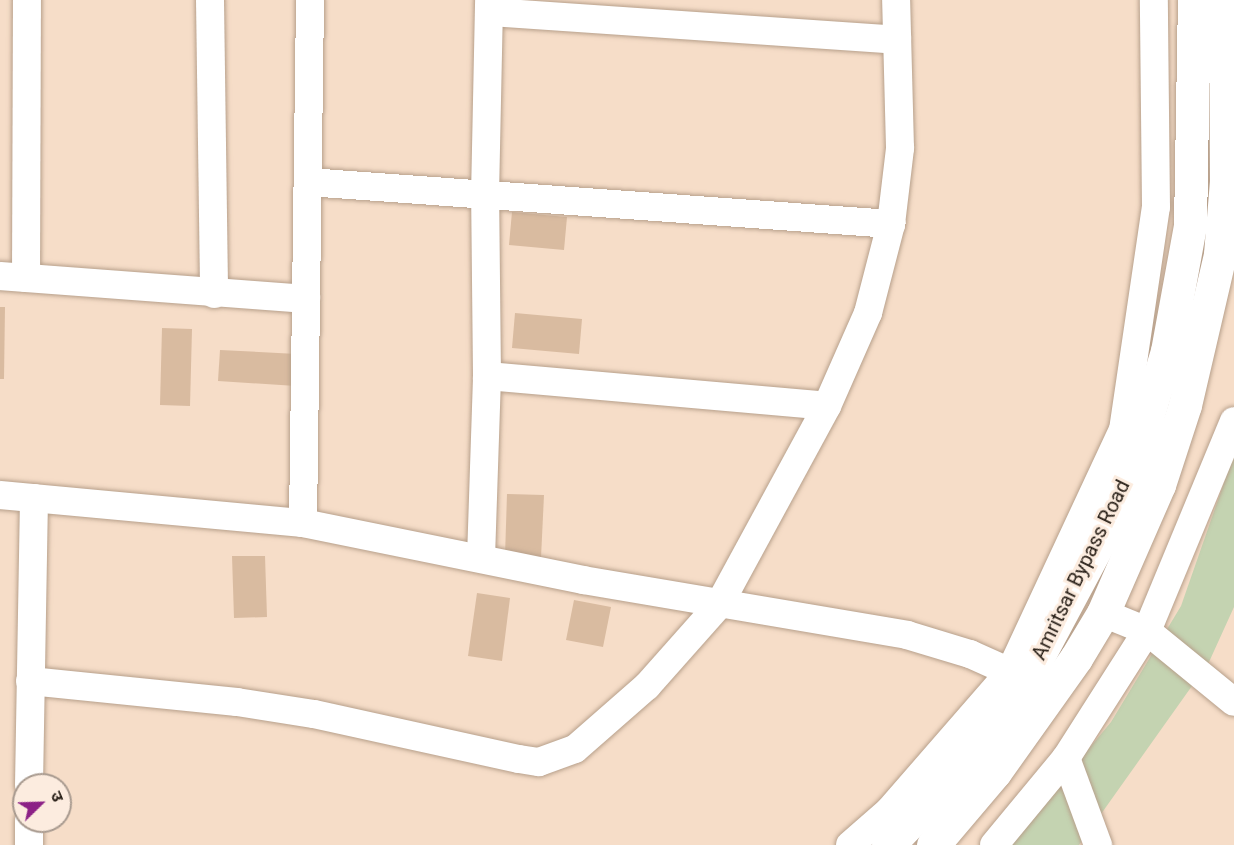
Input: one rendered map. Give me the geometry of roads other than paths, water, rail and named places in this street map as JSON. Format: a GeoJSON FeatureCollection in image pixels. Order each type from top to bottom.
{"type":"FeatureCollection","features":[{"type":"Feature","properties":{"kind":"highway","name":"Amritsar Bypass Road"},"geometry":{"type":"LineString","coordinates":[[888,845],[946,785],[1032,668],[1095,552],[1134,461],[1167,351],[1190,226],[1194,0]]}},
{"type":"Feature","properties":{"kind":"highway","name":"Amritsar Bypass Road"},"geometry":{"type":"LineString","coordinates":[[933,845],[964,812],[1032,725],[1103,613],[1136,544],[1167,462],[1185,405],[1220,254],[1226,181],[1225,0]]}},
{"type":"Feature","properties":{"kind":"street"},"geometry":{"type":"LineString","coordinates":[[27,0],[13,277],[214,294],[306,299]]}},
{"type":"Feature","properties":{"kind":"street"},"geometry":{"type":"LineString","coordinates":[[210,0],[214,294]]}},
{"type":"Feature","properties":{"kind":"street"},"geometry":{"type":"LineString","coordinates":[[303,523],[310,0]]}},
{"type":"Feature","properties":{"kind":"street"},"geometry":{"type":"LineString","coordinates":[[30,681],[237,702],[314,714],[539,762],[575,749],[680,652],[720,605],[827,406],[868,313],[891,224],[900,148],[896,0]]}},
{"type":"Feature","properties":{"kind":"street"},"geometry":{"type":"LineString","coordinates":[[850,845],[889,811],[1010,672],[1124,430],[1156,207],[1154,0]]}},
{"type":"Feature","properties":{"kind":"street"},"geometry":{"type":"LineString","coordinates":[[481,558],[487,376],[485,196],[490,6],[897,40]]}},
{"type":"Feature","properties":{"kind":"street"},"geometry":{"type":"LineString","coordinates":[[308,182],[891,224]]}},
{"type":"Feature","properties":{"kind":"street"},"geometry":{"type":"LineString","coordinates":[[487,376],[827,406]]}},
{"type":"Feature","properties":{"kind":"street"},"geometry":{"type":"LineString","coordinates":[[994,845],[1066,758],[1147,631],[1234,421]]}},
{"type":"Feature","properties":{"kind":"street"},"geometry":{"type":"LineString","coordinates":[[0,495],[303,523],[720,605],[907,635],[970,654],[1010,672]]}},
{"type":"Feature","properties":{"kind":"street"},"geometry":{"type":"LineString","coordinates":[[29,773],[34,498]]}},
{"type":"Feature","properties":{"kind":"street"},"geometry":{"type":"LineString","coordinates":[[1103,613],[1147,631],[1234,702]]}},
{"type":"Feature","properties":{"kind":"street"},"geometry":{"type":"LineString","coordinates":[[1066,758],[1098,845]]}}]}
